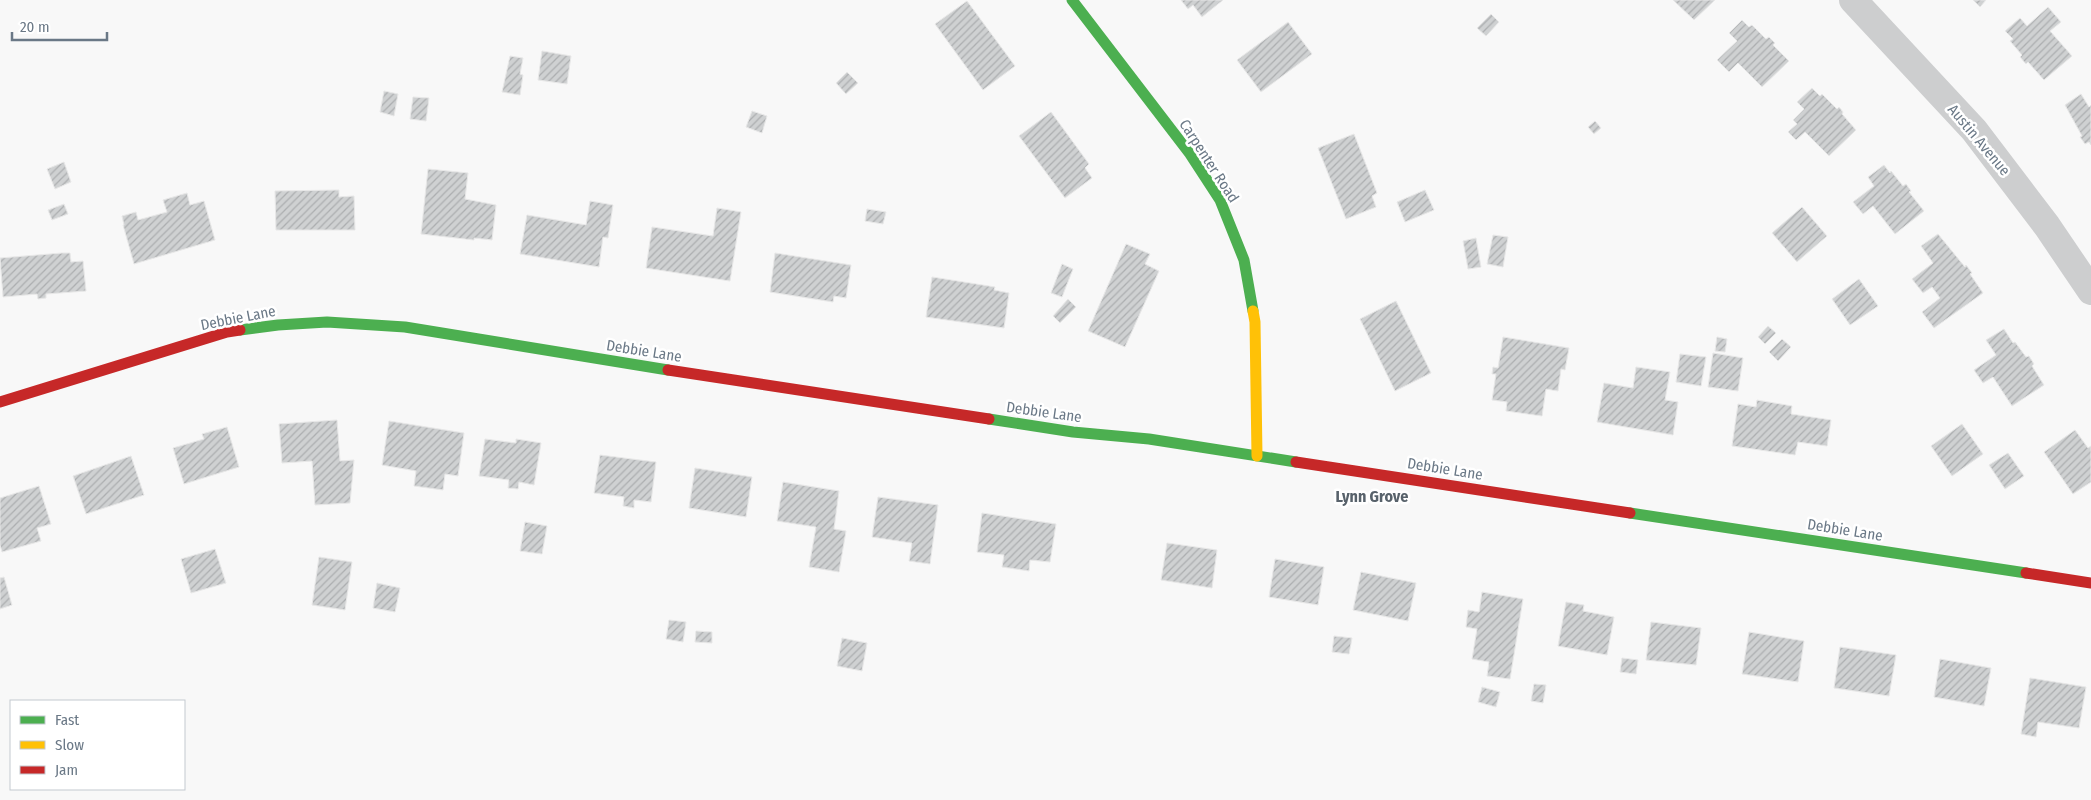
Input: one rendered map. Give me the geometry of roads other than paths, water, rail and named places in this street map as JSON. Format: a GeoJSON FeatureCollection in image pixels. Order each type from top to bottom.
{"type":"FeatureCollection","features":[{"type":"Feature","properties":{"kind":"street","name":"Carpenter Road"},"geometry":{"type":"LineString","coordinates":[[1072,0],[1190,154],[1220,200],[1244,260],[1254,322],[1257,456]]}},
{"type":"Feature","properties":{"kind":"street","name":"Austin Avenue"},"geometry":{"type":"LineString","coordinates":[[1853,0],[1974,130],[2047,226],[2091,291]]}},
{"type":"Feature","properties":{"kind":"street","name":"Debbie Lane"},"geometry":{"type":"LineString","coordinates":[[0,402],[227,332],[278,325],[326,322],[405,327],[501,344],[1073,432],[1149,439],[2091,584]]}},
{"type":"Feature","properties":{"kind":"district","name":"Lynn Grove"},"geometry":{"type":"Point","coordinates":[1372,496]}}]}
